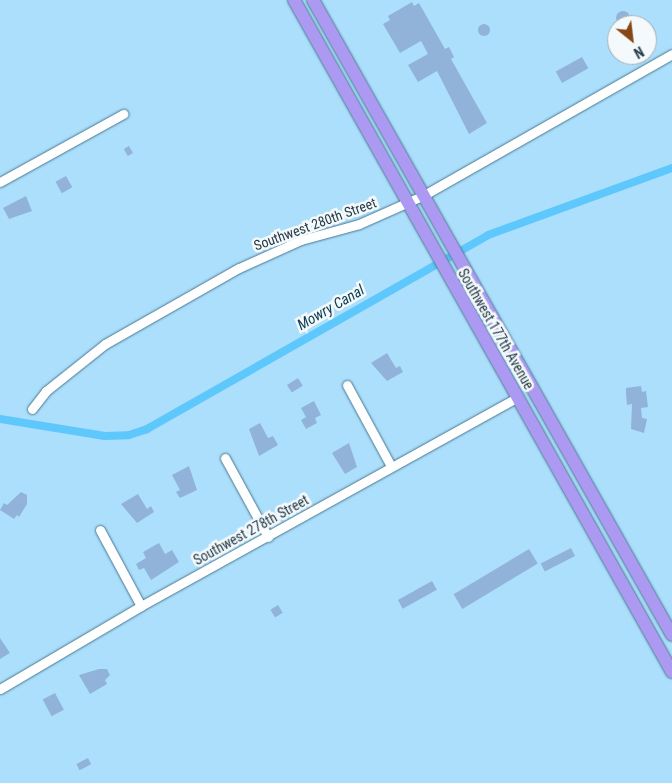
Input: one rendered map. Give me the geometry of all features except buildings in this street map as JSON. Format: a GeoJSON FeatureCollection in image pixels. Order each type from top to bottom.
{"type":"FeatureCollection","features":[{"type":"Feature","properties":{"kind":"highway","name":"Southwest 177th Avenue"},"geometry":{"type":"LineString","coordinates":[[294,0],[672,672]]}},
{"type":"Feature","properties":{"kind":"highway"},"geometry":{"type":"LineString","coordinates":[[294,0],[320,13]]}},
{"type":"Feature","properties":{"kind":"highway","name":"Southwest 177th Avenue"},"geometry":{"type":"LineString","coordinates":[[314,0],[672,635]]}},
{"type":"Feature","properties":{"kind":"highway"},"geometry":{"type":"LineString","coordinates":[[518,398],[549,416]]}},
{"type":"Feature","properties":{"kind":"highway"},"geometry":{"type":"LineString","coordinates":[[603,550],[617,552],[636,571]]}},
{"type":"Feature","properties":{"kind":"street","name":"Southwest 280th Street"},"geometry":{"type":"LineString","coordinates":[[32,409],[46,392],[105,344],[239,268],[301,240],[359,224],[424,195],[672,54]]}},
{"type":"Feature","properties":{"kind":"street"},"geometry":{"type":"LineString","coordinates":[[0,182],[123,114]]}},
{"type":"Feature","properties":{"kind":"street"},"geometry":{"type":"LineString","coordinates":[[347,385],[392,466]]}},
{"type":"Feature","properties":{"kind":"street","name":"Southwest 278th Street"},"geometry":{"type":"LineString","coordinates":[[0,689],[141,606],[518,398]]}},
{"type":"Feature","properties":{"kind":"street"},"geometry":{"type":"LineString","coordinates":[[225,458],[268,537]]}},
{"type":"Feature","properties":{"kind":"street"},"geometry":{"type":"LineString","coordinates":[[100,530],[141,606]]}},
{"type":"Feature","properties":{"kind":"waterway","name":"Mowry Canal"},"geometry":{"type":"LineString","coordinates":[[0,419],[105,436],[129,435],[147,429],[488,235],[672,168]]}}]}
